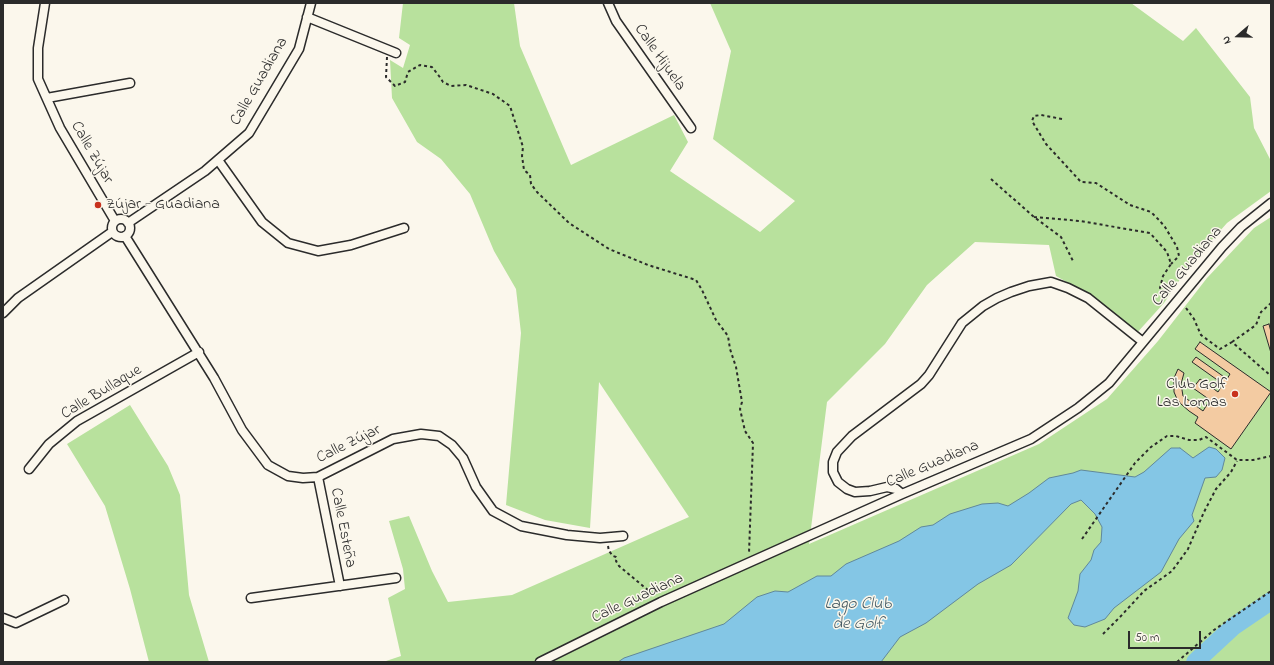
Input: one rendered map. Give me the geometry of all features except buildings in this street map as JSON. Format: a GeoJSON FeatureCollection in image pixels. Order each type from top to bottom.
{"type":"FeatureCollection","features":[{"type":"Feature","properties":{"kind":"street","name":"Calle Zújar"},"geometry":{"type":"LineString","coordinates":[[45,3],[38,48],[38,79],[60,128],[115,221]]}},
{"type":"Feature","properties":{"kind":"street","name":"Calle Guadiana"},"geometry":{"type":"LineString","coordinates":[[128,223],[205,171],[250,133],[299,49],[311,3]]}},
{"type":"Feature","properties":{"kind":"street","name":"Calle Hijuela"},"geometry":{"type":"LineString","coordinates":[[608,3],[616,22],[691,128]]}},
{"type":"Feature","properties":{"kind":"street"},"geometry":{"type":"LineString","coordinates":[[307,17],[396,53]]}},
{"type":"Feature","properties":{"kind":"street"},"geometry":{"type":"LineString","coordinates":[[47,98],[130,83]]}},
{"type":"Feature","properties":{"kind":"street"},"geometry":{"type":"LineString","coordinates":[[218,160],[262,222],[288,243],[318,251],[351,245],[404,228]]}},
{"type":"Feature","properties":{"kind":"street","name":"Calle Guadiana"},"geometry":{"type":"LineString","coordinates":[[540,662],[661,602],[749,564],[902,494],[1031,439],[1078,408],[1108,383],[1222,247],[1241,227],[1271,203]]}},
{"type":"Feature","properties":{"kind":"street"},"geometry":{"type":"LineString","coordinates":[[123,219],[128,223],[129,232],[125,236],[119,237],[112,232],[112,226],[115,221],[123,219]]}},
{"type":"Feature","properties":{"kind":"street"},"geometry":{"type":"LineString","coordinates":[[3,313],[18,298],[112,232]]}},
{"type":"Feature","properties":{"kind":"street","name":"Calle Zújar"},"geometry":{"type":"LineString","coordinates":[[125,236],[214,378],[242,430],[268,465],[288,476],[303,478],[318,477],[393,439],[421,434],[439,436],[452,445],[463,458],[476,488],[493,510],[521,526],[567,535],[600,538],[623,536]]}},
{"type":"Feature","properties":{"kind":"street"},"geometry":{"type":"LineString","coordinates":[[902,494],[896,489],[886,487],[870,491],[855,492],[847,490],[838,482],[833,472],[833,462],[837,452],[852,436],[921,384],[962,323],[982,306],[1011,292],[1029,286],[1051,282],[1068,288],[1088,298],[1142,342]]}},
{"type":"Feature","properties":{"kind":"street","name":"Calle Bullaque"},"geometry":{"type":"LineString","coordinates":[[29,469],[50,444],[77,421],[198,352]]}},
{"type":"Feature","properties":{"kind":"street","name":"Calle Esteña"},"geometry":{"type":"LineString","coordinates":[[318,477],[340,586]]}},
{"type":"Feature","properties":{"kind":"street","name":"Calle Esteña"},"geometry":{"type":"LineString","coordinates":[[251,598],[396,578]]}},
{"type":"Feature","properties":{"kind":"street"},"geometry":{"type":"LineString","coordinates":[[3,618],[16,624],[64,600]]}},
{"type":"Feature","properties":{"kind":"path"},"geometry":{"type":"LineString","coordinates":[[388,49],[386,77],[395,86],[405,82],[408,72],[414,68],[420,65],[432,67],[440,76],[442,82],[451,86],[466,85],[494,94],[510,106],[523,147],[522,156],[524,170],[530,175],[531,184],[537,192],[569,222],[609,249],[648,265],[696,280],[716,320],[728,336],[730,349],[736,367],[742,402],[740,409],[745,431],[753,443],[749,564]]}},
{"type":"Feature","properties":{"kind":"path"},"geometry":{"type":"LineString","coordinates":[[1062,119],[1041,115],[1034,116],[1032,121],[1046,144],[1081,182],[1096,183],[1130,205],[1151,212],[1166,227],[1177,247],[1179,256],[1171,264],[1163,276],[1160,288],[1165,292]]}},
{"type":"Feature","properties":{"kind":"path"},"geometry":{"type":"LineString","coordinates":[[991,179],[1034,217],[1060,237],[1074,264]]}},
{"type":"Feature","properties":{"kind":"path"},"geometry":{"type":"LineString","coordinates":[[1034,217],[1080,221],[1150,233],[1167,252],[1171,264]]}},
{"type":"Feature","properties":{"kind":"path"},"geometry":{"type":"LineString","coordinates":[[1186,308],[1194,318],[1201,334],[1220,349],[1256,325],[1261,312],[1271,303]]}},
{"type":"Feature","properties":{"kind":"path"},"geometry":{"type":"LineString","coordinates":[[1232,342],[1271,376]]}},
{"type":"Feature","properties":{"kind":"path"},"geometry":{"type":"LineString","coordinates":[[1082,539],[1134,463],[1151,447],[1167,436],[1176,436],[1189,440],[1206,438],[1237,460],[1253,460],[1271,456]]}},
{"type":"Feature","properties":{"kind":"path"},"geometry":{"type":"LineString","coordinates":[[1103,634],[1144,591],[1172,571],[1188,550],[1204,512],[1216,489],[1231,472],[1237,460]]}},
{"type":"Feature","properties":{"kind":"path"},"geometry":{"type":"LineString","coordinates":[[606,538],[610,551],[613,556],[617,558],[616,561],[619,566],[661,602]]}},
{"type":"Feature","properties":{"kind":"path"},"geometry":{"type":"LineString","coordinates":[[1178,662],[1214,630],[1271,591]]}},
{"type":"Feature","properties":{"kind":"green space"},"geometry":{"type":"Polygon","coordinates":[[[403,3],[514,3],[520,46],[571,165],[674,115],[688,142],[670,171],[760,232],[795,201],[713,139],[731,51],[710,3],[1131,3],[1183,41],[1196,28],[1250,97],[1254,128],[1271,161],[1271,191],[1227,223],[1189,266],[1164,303],[1135,335],[1090,295],[1056,276],[1049,245],[975,242],[927,285],[885,344],[827,402],[809,544],[1039,444],[1107,399],[1158,341],[1207,278],[1254,228],[1271,217],[1271,662],[383,662],[401,656],[388,598],[405,589],[403,569],[389,521],[409,516],[432,571],[448,602],[512,595],[689,517],[599,382],[590,528],[545,520],[506,505],[521,333],[516,289],[494,251],[470,194],[441,159],[417,142],[392,98],[390,60],[403,68],[410,45],[399,38],[403,3]]]}},
{"type":"Feature","properties":{"kind":"green space"},"geometry":{"type":"Polygon","coordinates":[[[130,405],[168,466],[180,495],[189,595],[209,662],[149,662],[130,589],[105,506],[67,444],[130,405]]]}},
{"type":"Feature","properties":{"kind":"water","name":"Lago Club de Golf"},"geometry":{"type":"Polygon","coordinates":[[[1209,447],[1216,449],[1225,458],[1222,470],[1216,477],[1205,478],[1192,515],[1194,521],[1179,539],[1161,572],[1114,608],[1105,619],[1085,627],[1074,625],[1068,618],[1078,591],[1080,574],[1091,560],[1094,550],[1101,542],[1102,527],[1095,514],[1081,500],[1071,504],[1011,565],[978,584],[926,623],[900,637],[881,662],[618,662],[624,658],[724,624],[757,597],[775,591],[788,592],[817,576],[831,576],[846,564],[899,541],[921,527],[933,525],[950,514],[982,504],[998,503],[1008,506],[1049,478],[1081,470],[1135,477],[1144,472],[1171,448],[1180,448],[1193,458],[1209,447]]]}},
{"type":"Feature","properties":{"kind":"waterway"},"geometry":{"type":"LineString","coordinates":[[1195,662],[1234,626],[1271,601]]}},
{"type":"Feature","properties":{"kind":"place","name":"Zújar - Guadiana"},"geometry":{"type":"Point","coordinates":[98,205]}},
{"type":"Feature","properties":{"kind":"place","name":"Club Golf Las Lomas"},"geometry":{"type":"Point","coordinates":[1235,394]}}]}
